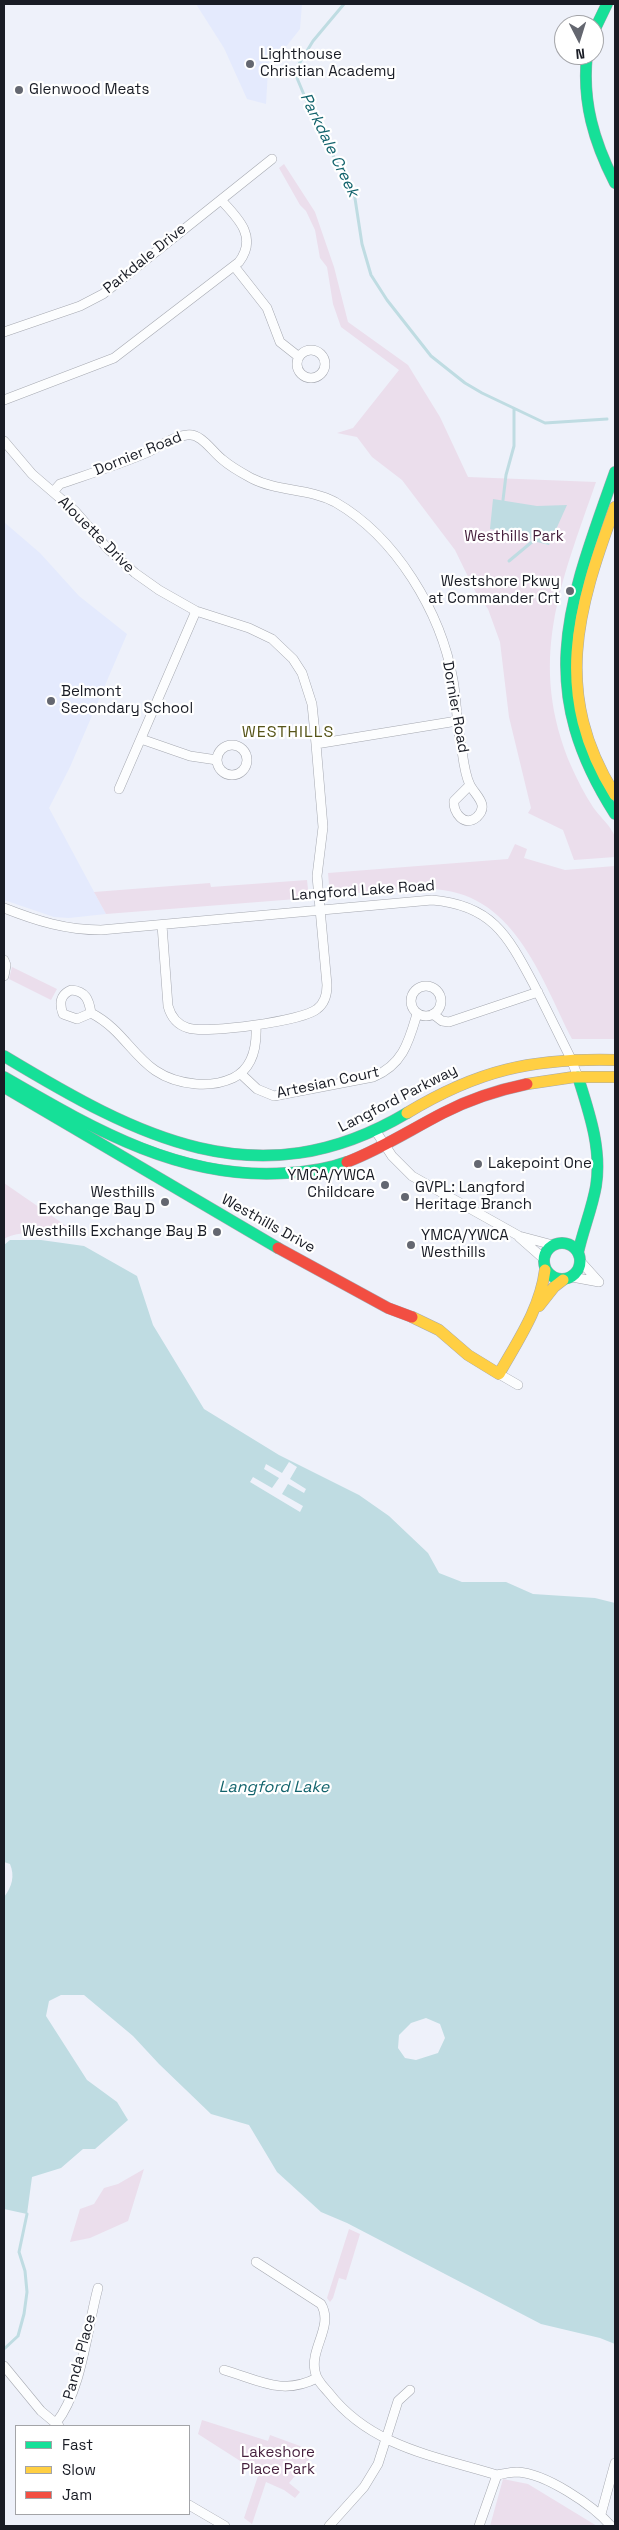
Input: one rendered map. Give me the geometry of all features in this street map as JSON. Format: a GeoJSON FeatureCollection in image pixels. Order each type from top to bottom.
{"type":"FeatureCollection","features":[{"type":"Feature","properties":{"kind":"main road"},"geometry":{"type":"LineString","coordinates":[[585,65],[586,108],[594,139],[615,183]]}},
{"type":"Feature","properties":{"kind":"main road"},"geometry":{"type":"LineString","coordinates":[[615,472],[606,532],[570,606],[565,653],[571,712],[582,751],[601,792],[615,814]]}},
{"type":"Feature","properties":{"kind":"main road"},"geometry":{"type":"LineString","coordinates":[[615,507],[581,609],[576,658],[581,713],[589,742],[600,768],[615,795]]}},
{"type":"Feature","properties":{"kind":"main road","name":"Langford Parkway"},"geometry":{"type":"LineString","coordinates":[[4,1056],[95,1109],[139,1130],[210,1150],[252,1155],[291,1155],[330,1148],[375,1130],[442,1092],[474,1078],[538,1061],[571,1059],[615,1060]]}},
{"type":"Feature","properties":{"kind":"main road"},"geometry":{"type":"LineString","coordinates":[[4,1076],[107,1135],[169,1160],[207,1169],[258,1174],[307,1172],[336,1166],[385,1145],[453,1108],[486,1095],[526,1084],[578,1077],[615,1077]]}},
{"type":"Feature","properties":{"kind":"main road","name":"Langford Lake Road"},"geometry":{"type":"LineString","coordinates":[[578,1077],[591,1120],[597,1161],[596,1185],[586,1216],[580,1257]]}},
{"type":"Feature","properties":{"kind":"main road","name":"Westhills Drive"},"geometry":{"type":"LineString","coordinates":[[4,1087],[295,1258],[388,1308],[426,1322],[439,1330],[468,1356],[499,1374]]}},
{"type":"Feature","properties":{"kind":"main road","name":"Langford Lake Road"},"geometry":{"type":"LineString","coordinates":[[558,1244],[586,1216]]}},
{"type":"Feature","properties":{"kind":"main road"},"geometry":{"type":"LineString","coordinates":[[499,1374],[534,1312],[554,1287],[578,1270],[580,1257],[573,1246],[558,1244],[545,1264],[545,1280],[534,1312]]}},
{"type":"Feature","properties":{"kind":"main road"},"geometry":{"type":"LineString","coordinates":[[545,1264],[553,1278],[568,1278]]}},
{"type":"Feature","properties":{"kind":"street","name":"Parkdale Drive"},"geometry":{"type":"LineString","coordinates":[[4,332],[98,297],[272,159]]}},
{"type":"Feature","properties":{"kind":"street"},"geometry":{"type":"LineString","coordinates":[[4,400],[114,358],[234,266],[244,256],[248,238],[244,226],[221,200]]}},
{"type":"Feature","properties":{"kind":"street"},"geometry":{"type":"LineString","coordinates":[[234,266],[267,308],[280,342],[299,357]]}},
{"type":"Feature","properties":{"kind":"street","name":"Dornier Road"},"geometry":{"type":"LineString","coordinates":[[53,492],[60,484],[134,458],[181,436],[190,435],[201,439],[222,460],[269,486],[313,494],[334,502],[382,542],[403,566],[423,598],[439,630],[449,663],[457,721],[470,785]]}},
{"type":"Feature","properties":{"kind":"street","name":"Alouette Drive"},"geometry":{"type":"LineString","coordinates":[[4,441],[32,474],[75,511],[108,549],[135,573],[159,590],[196,611],[262,633],[283,648],[302,673],[308,687],[316,744],[323,827],[317,866],[327,985],[324,1002],[308,1015],[256,1025]]}},
{"type":"Feature","properties":{"kind":"street"},"geometry":{"type":"LineString","coordinates":[[119,789],[196,611]]}},
{"type":"Feature","properties":{"kind":"street"},"geometry":{"type":"LineString","coordinates":[[316,744],[457,721]]}},
{"type":"Feature","properties":{"kind":"street"},"geometry":{"type":"LineString","coordinates":[[140,739],[190,756],[217,760]]}},
{"type":"Feature","properties":{"kind":"street","name":"Langford Lake Road"},"geometry":{"type":"LineString","coordinates":[[4,908],[49,924],[73,929],[102,930],[432,900],[465,906],[491,920],[507,936],[538,992],[578,1077]]}},
{"type":"Feature","properties":{"kind":"street"},"geometry":{"type":"LineString","coordinates":[[91,1013],[108,1024],[146,1065],[165,1076],[188,1083],[205,1084],[222,1082],[241,1074],[251,1060],[256,1048],[256,1025],[197,1030],[185,1027],[176,1020],[168,1006],[162,925]]}},
{"type":"Feature","properties":{"kind":"street"},"geometry":{"type":"LineString","coordinates":[[4,960],[6,966],[4,976]]}},
{"type":"Feature","properties":{"kind":"street","name":"Artesian Court"},"geometry":{"type":"LineString","coordinates":[[241,1074],[257,1089],[274,1096],[373,1077],[388,1070],[403,1054],[417,1014],[411,1005],[413,993],[422,986],[434,988],[441,998],[438,1010],[434,1014]]}},
{"type":"Feature","properties":{"kind":"street"},"geometry":{"type":"LineString","coordinates":[[417,1014],[424,1016],[434,1014],[442,1021],[449,1022],[538,992]]}},
{"type":"Feature","properties":{"kind":"street"},"geometry":{"type":"LineString","coordinates":[[375,1130],[396,1160],[412,1176],[519,1236],[558,1244]]}},
{"type":"Feature","properties":{"kind":"street"},"geometry":{"type":"LineString","coordinates":[[519,1236],[545,1264]]}},
{"type":"Feature","properties":{"kind":"street"},"geometry":{"type":"LineString","coordinates":[[568,1278],[599,1282],[580,1257]]}},
{"type":"Feature","properties":{"kind":"street","name":"Westhills Drive"},"geometry":{"type":"LineString","coordinates":[[499,1374],[518,1384]]}},
{"type":"Feature","properties":{"kind":"street"},"geometry":{"type":"LineString","coordinates":[[256,2262],[314,2298],[325,2310],[325,2321],[314,2358],[317,2378],[340,2408],[353,2420],[387,2440],[497,2475],[518,2472],[542,2478],[601,2514],[611,2526]]}},
{"type":"Feature","properties":{"kind":"street","name":"Panda Place"},"geometry":{"type":"LineString","coordinates":[[58,2425],[66,2412],[77,2375],[98,2288]]}},
{"type":"Feature","properties":{"kind":"street"},"geometry":{"type":"LineString","coordinates":[[4,2366],[42,2411],[58,2425]]}},
{"type":"Feature","properties":{"kind":"street"},"geometry":{"type":"LineString","coordinates":[[224,2370],[286,2388],[303,2385],[317,2378]]}},
{"type":"Feature","properties":{"kind":"street"},"geometry":{"type":"LineString","coordinates":[[329,2526],[364,2487],[378,2464],[398,2401],[410,2390]]}},
{"type":"Feature","properties":{"kind":"street"},"geometry":{"type":"LineString","coordinates":[[601,2514],[615,2463]]}},
{"type":"Feature","properties":{"kind":"street"},"geometry":{"type":"LineString","coordinates":[[479,2526],[497,2475]]}},
{"type":"Feature","properties":{"kind":"street"},"geometry":{"type":"LineString","coordinates":[[190,2506],[225,2526]]}},
{"type":"Feature","properties":{"kind":"shaded area","name":"Lighthouse Christian Academy"},"geometry":{"type":"Polygon","coordinates":[[[196,4],[302,4],[300,29],[281,53],[269,54],[266,104],[247,99],[224,48],[196,4]]]}},
{"type":"Feature","properties":{"kind":"shaded area","name":"Belmont Secondary School"},"geometry":{"type":"Polygon","coordinates":[[[4,522],[40,553],[79,596],[127,634],[70,767],[49,808],[106,914],[69,918],[54,917],[4,900],[4,522]]]}},
{"type":"Feature","properties":{"kind":"green space","name":"Westhills Park"},"geometry":{"type":"Polygon","coordinates":[[[284,164],[315,212],[334,267],[348,322],[408,365],[440,417],[468,477],[596,482],[561,589],[554,623],[550,658],[551,693],[558,729],[572,768],[590,802],[614,834],[615,857],[574,860],[563,830],[528,813],[531,808],[509,717],[500,642],[488,609],[476,593],[455,550],[402,480],[372,457],[357,437],[337,433],[353,428],[399,370],[341,327],[333,304],[327,267],[320,258],[315,230],[306,211],[300,205],[279,168],[284,164]]]}},
{"type":"Feature","properties":{"kind":"green space"},"geometry":{"type":"Polygon","coordinates":[[[515,844],[527,849],[524,858],[565,870],[615,866],[615,1039],[572,1039],[535,964],[520,941],[503,920],[482,904],[458,893],[429,889],[392,890],[330,896],[328,873],[508,859],[515,844]]]}},
{"type":"Feature","properties":{"kind":"green space"},"geometry":{"type":"Polygon","coordinates":[[[307,880],[309,898],[106,914],[94,892],[210,883],[211,887],[307,880]]]}},
{"type":"Feature","properties":{"kind":"green space"},"geometry":{"type":"Polygon","coordinates":[[[12,967],[57,989],[51,1000],[9,979],[12,967]]]}},
{"type":"Feature","properties":{"kind":"green space"},"geometry":{"type":"Polygon","coordinates":[[[4,1183],[75,1232],[67,1234],[30,1233],[4,1239],[4,1183]]]}},
{"type":"Feature","properties":{"kind":"green space"},"geometry":{"type":"Polygon","coordinates":[[[144,2169],[128,2221],[90,2238],[70,2242],[80,2209],[94,2204],[104,2188],[118,2184],[144,2169]]]}},
{"type":"Feature","properties":{"kind":"green space"},"geometry":{"type":"Polygon","coordinates":[[[349,2229],[360,2234],[346,2280],[339,2278],[330,2302],[327,2298],[349,2229]]]}},
{"type":"Feature","properties":{"kind":"green space","name":"Lakeshore Place Park"},"geometry":{"type":"Polygon","coordinates":[[[202,2420],[268,2441],[270,2435],[300,2446],[312,2456],[289,2483],[300,2492],[295,2498],[284,2490],[266,2482],[252,2524],[244,2518],[259,2473],[198,2434],[202,2420]]]}},
{"type":"Feature","properties":{"kind":"green space"},"geometry":{"type":"Polygon","coordinates":[[[503,2479],[528,2484],[597,2526],[490,2526],[503,2479]]]}},
{"type":"Feature","properties":{"kind":"water"},"geometry":{"type":"Polygon","coordinates":[[[493,499],[537,506],[567,505],[549,545],[533,541],[523,535],[490,529],[493,499]]]}},
{"type":"Feature","properties":{"kind":"water","name":"Langford Lake"},"geometry":{"type":"Polygon","coordinates":[[[10,1240],[41,1240],[84,1246],[137,1276],[153,1325],[204,1409],[279,1455],[359,1495],[389,1516],[428,1553],[439,1573],[462,1582],[506,1582],[533,1594],[595,1598],[615,1603],[615,2344],[600,2338],[541,2324],[347,2223],[321,2212],[277,2172],[249,2125],[211,2114],[133,2036],[84,1995],[61,1995],[49,2001],[46,2016],[87,2080],[117,2102],[128,2120],[95,2149],[83,2149],[61,2168],[32,2177],[27,2214],[4,2209],[4,1897],[11,1885],[12,1868],[10,1864],[4,1862],[4,1245],[10,1240]],[[426,2018],[411,2023],[399,2035],[398,2048],[405,2058],[416,2060],[438,2053],[445,2038],[440,2024],[426,2018]]]}},
{"type":"Feature","properties":{"kind":"pier"},"geometry":{"type":"Polygon","coordinates":[[[289,1462],[297,1467],[290,1479],[306,1489],[304,1493],[288,1484],[282,1494],[303,1506],[300,1512],[250,1482],[253,1477],[272,1488],[279,1478],[264,1469],[266,1464],[282,1473],[289,1462]]]}},
{"type":"Feature","properties":{"kind":"waterway","name":"Parkdale Creek"},"geometry":{"type":"LineString","coordinates":[[344,4],[313,41],[299,64],[297,78],[319,131],[354,192],[362,244],[371,275],[387,300],[431,356],[465,383],[545,423],[607,419]]}},
{"type":"Feature","properties":{"kind":"waterway"},"geometry":{"type":"LineString","coordinates":[[503,500],[506,475],[514,446],[514,409]]}},
{"type":"Feature","properties":{"kind":"waterway"},"geometry":{"type":"LineString","coordinates":[[509,561],[533,541]]}},
{"type":"Feature","properties":{"kind":"waterway"},"geometry":{"type":"LineString","coordinates":[[4,2349],[18,2336],[24,2314],[27,2292],[25,2271],[19,2252],[27,2214]]}},
{"type":"Feature","properties":{"kind":"traffic: fast"},"geometry":{"type":"LineString","coordinates":[[602,15],[607,4]]}},
{"type":"Feature","properties":{"kind":"traffic: fast"},"geometry":{"type":"LineString","coordinates":[[586,65],[586,89],[591,121],[601,152],[615,183]]}},
{"type":"Feature","properties":{"kind":"traffic: fast"},"geometry":{"type":"LineString","coordinates":[[615,472],[584,562],[573,604],[567,644],[567,684],[574,725],[590,768],[615,814]]}},
{"type":"Feature","properties":{"kind":"traffic: fast"},"geometry":{"type":"LineString","coordinates":[[4,1056],[102,1111],[150,1133],[199,1148],[249,1155],[299,1153],[352,1139],[407,1113]]}},
{"type":"Feature","properties":{"kind":"traffic: fast"},"geometry":{"type":"LineString","coordinates":[[4,1077],[104,1132],[174,1160],[210,1169],[248,1173],[287,1173],[325,1168],[347,1162]]}},
{"type":"Feature","properties":{"kind":"traffic: fast"},"geometry":{"type":"LineString","coordinates":[[578,1077],[593,1131],[597,1158],[596,1186],[578,1253]]}},
{"type":"Feature","properties":{"kind":"traffic: fast"},"geometry":{"type":"LineString","coordinates":[[4,1087],[278,1248]]}},
{"type":"Feature","properties":{"kind":"traffic: fast"},"geometry":{"type":"LineString","coordinates":[[562,1243],[569,1244],[575,1248],[579,1254],[580,1261],[579,1268],[575,1274],[569,1278],[562,1279],[555,1278],[549,1274],[545,1268],[544,1261],[545,1254],[549,1248],[555,1244],[562,1243]]}},
{"type":"Feature","properties":{"kind":"traffic: slow"},"geometry":{"type":"LineString","coordinates":[[615,507],[590,581],[577,652],[577,687],[583,722],[595,758],[615,795]]}},
{"type":"Feature","properties":{"kind":"traffic: slow"},"geometry":{"type":"LineString","coordinates":[[407,1113],[458,1086],[506,1070],[557,1061],[615,1060]]}},
{"type":"Feature","properties":{"kind":"traffic: slow"},"geometry":{"type":"LineString","coordinates":[[527,1084],[574,1077],[615,1077]]}},
{"type":"Feature","properties":{"kind":"traffic: slow"},"geometry":{"type":"LineString","coordinates":[[412,1317],[439,1330],[468,1355],[499,1374],[533,1311],[545,1270]]}},
{"type":"Feature","properties":{"kind":"traffic: slow"},"geometry":{"type":"LineString","coordinates":[[539,1306],[554,1287],[563,1280]]}},
{"type":"Feature","properties":{"kind":"traffic: jam"},"geometry":{"type":"LineString","coordinates":[[347,1162],[384,1145],[463,1103],[527,1084]]}},
{"type":"Feature","properties":{"kind":"traffic: jam"},"geometry":{"type":"LineString","coordinates":[[278,1248],[388,1308],[412,1317]]}},
{"type":"Feature","properties":{"kind":"place","name":"Lighthouse Christian Academy"},"geometry":{"type":"Point","coordinates":[250,64]}},
{"type":"Feature","properties":{"kind":"place","name":"Glenwood Meats"},"geometry":{"type":"Point","coordinates":[19,90]}},
{"type":"Feature","properties":{"kind":"place","name":"Westshore Pkwy at Commander Crt"},"geometry":{"type":"Point","coordinates":[570,591]}},
{"type":"Feature","properties":{"kind":"place","name":"Belmont Secondary School"},"geometry":{"type":"Point","coordinates":[51,701]}},
{"type":"Feature","properties":{"kind":"place","name":"Lakepoint One"},"geometry":{"type":"Point","coordinates":[478,1164]}},
{"type":"Feature","properties":{"kind":"place","name":"YMCA/YWCA Childcare"},"geometry":{"type":"Point","coordinates":[385,1185]}},
{"type":"Feature","properties":{"kind":"place","name":"GVPL: Langford Heritage Branch"},"geometry":{"type":"Point","coordinates":[405,1197]}},
{"type":"Feature","properties":{"kind":"place","name":"Westhills Exchange Bay D"},"geometry":{"type":"Point","coordinates":[165,1202]}},
{"type":"Feature","properties":{"kind":"place","name":"Westhills Exchange Bay B"},"geometry":{"type":"Point","coordinates":[217,1232]}},
{"type":"Feature","properties":{"kind":"place","name":"YMCA/YWCA Westhills"},"geometry":{"type":"Point","coordinates":[411,1245]}},
{"type":"Feature","properties":{"kind":"district","name":"WESTHILLS"},"geometry":{"type":"Point","coordinates":[288,733]}}]}
